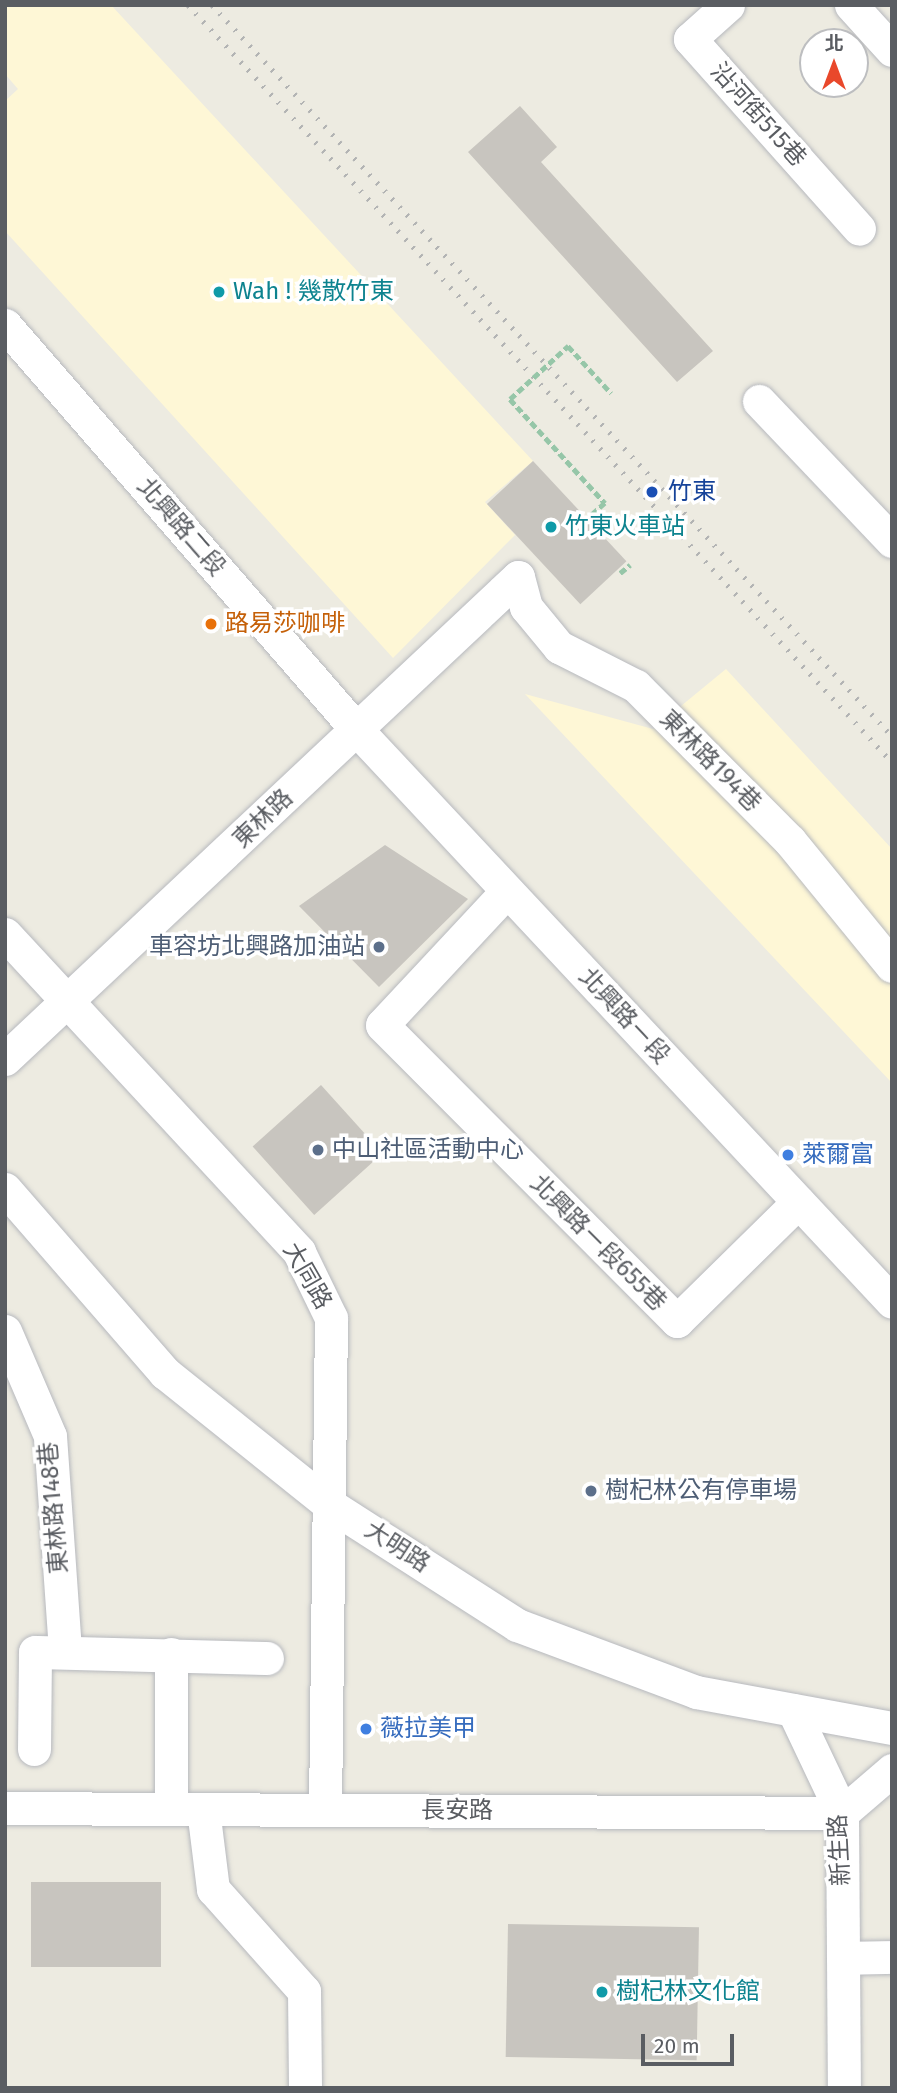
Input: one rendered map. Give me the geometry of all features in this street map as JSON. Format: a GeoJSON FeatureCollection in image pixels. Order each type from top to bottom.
{"type":"FeatureCollection","features":[{"type":"Feature","properties":{"kind":"street","name":"沿河街515巷"},"geometry":{"type":"LineString","coordinates":[[728,5],[690,39],[859,229]]}},
{"type":"Feature","properties":{"kind":"street"},"geometry":{"type":"LineString","coordinates":[[851,5],[892,50]]}},
{"type":"Feature","properties":{"kind":"street","name":"北興路二段"},"geometry":{"type":"LineString","coordinates":[[5,325],[357,730]]}},
{"type":"Feature","properties":{"kind":"street"},"geometry":{"type":"LineString","coordinates":[[759,401],[892,541]]}},
{"type":"Feature","properties":{"kind":"street","name":"東林路"},"geometry":{"type":"LineString","coordinates":[[5,1059],[70,1003],[518,577]]}},
{"type":"Feature","properties":{"kind":"street","name":"東林路194巷"},"geometry":{"type":"LineString","coordinates":[[518,577],[526,607],[559,647],[636,686],[790,841],[892,966]]}},
{"type":"Feature","properties":{"kind":"street","name":"北興路ㄧ段"},"geometry":{"type":"LineString","coordinates":[[357,730],[892,1302]]}},
{"type":"Feature","properties":{"kind":"street","name":"北興路ㄧ段655巷"},"geometry":{"type":"LineString","coordinates":[[507,891],[382,1025],[677,1321],[798,1202]]}},
{"type":"Feature","properties":{"kind":"street","name":"大同路"},"geometry":{"type":"LineString","coordinates":[[5,934],[299,1252],[331,1318],[325,1810]]}},
{"type":"Feature","properties":{"kind":"street","name":"大明路"},"geometry":{"type":"LineString","coordinates":[[5,1189],[165,1373],[327,1503],[517,1625],[696,1692],[892,1728]]}},
{"type":"Feature","properties":{"kind":"street","name":"東林路148巷"},"geometry":{"type":"LineString","coordinates":[[5,1331],[50,1436],[65,1651]]}},
{"type":"Feature","properties":{"kind":"street"},"geometry":{"type":"LineString","coordinates":[[34,1749],[20,1675],[36,1652],[267,1658]]}},
{"type":"Feature","properties":{"kind":"street"},"geometry":{"type":"LineString","coordinates":[[171,1654],[171,1809]]}},
{"type":"Feature","properties":{"kind":"street","name":"新生路"},"geometry":{"type":"LineString","coordinates":[[793,1710],[842,1814],[844,2088]]}},
{"type":"Feature","properties":{"kind":"street"},"geometry":{"type":"LineString","coordinates":[[842,1814],[892,1770]]}},
{"type":"Feature","properties":{"kind":"street","name":"長安路"},"geometry":{"type":"LineString","coordinates":[[5,1808],[842,1814]]}},
{"type":"Feature","properties":{"kind":"street"},"geometry":{"type":"LineString","coordinates":[[203,1809],[213,1889],[304,1991],[305,2088]]}},
{"type":"Feature","properties":{"kind":"street"},"geometry":{"type":"LineString","coordinates":[[843,1958],[892,1957]]}},
{"type":"Feature","properties":{"kind":"path"},"geometry":{"type":"LineString","coordinates":[[587,519],[605,503],[510,399],[568,346],[611,393]]}},
{"type":"Feature","properties":{"kind":"path"},"geometry":{"type":"LineString","coordinates":[[620,573],[630,565]]}},
{"type":"Feature","properties":{"kind":"shaded area","name":"Wah ! 幾散竹東"},"geometry":{"type":"Polygon","coordinates":[[[5,5],[111,5],[533,461],[485,502],[515,535],[393,658],[5,231],[5,101],[18,89],[5,74],[5,5]]]}},
{"type":"Feature","properties":{"kind":"shaded area"},"geometry":{"type":"Polygon","coordinates":[[[726,669],[892,849],[892,1083],[525,694],[653,729],[726,669]]]}},
{"type":"Feature","properties":{"kind":"building"},"geometry":{"type":"Polygon","coordinates":[[[520,106],[557,147],[541,162],[713,351],[677,382],[468,152],[520,106]]]}},
{"type":"Feature","properties":{"kind":"building","name":"竹東火車站"},"geometry":{"type":"Polygon","coordinates":[[[533,461],[626,561],[580,604],[487,504],[533,461]]]}},
{"type":"Feature","properties":{"kind":"building","name":"車容坊北興路加油站"},"geometry":{"type":"Polygon","coordinates":[[[385,845],[468,899],[379,987],[299,906],[385,845]]]}},
{"type":"Feature","properties":{"kind":"building","name":"中山社區活動中心"},"geometry":{"type":"Polygon","coordinates":[[[321,1085],[383,1153],[314,1215],[253,1147],[321,1085]]]}},
{"type":"Feature","properties":{"kind":"building"},"geometry":{"type":"Polygon","coordinates":[[[31,1882],[161,1882],[161,1967],[31,1967],[31,1882]]]}},
{"type":"Feature","properties":{"kind":"building","name":"樹杞林文化館"},"geometry":{"type":"Polygon","coordinates":[[[508,1924],[699,1927],[697,2060],[506,2057],[508,1924]]]}},
{"type":"Feature","properties":{"kind":"railway"},"geometry":{"type":"LineString","coordinates":[[188,5],[892,762]]}},
{"type":"Feature","properties":{"kind":"railway"},"geometry":{"type":"LineString","coordinates":[[212,5],[892,736]]}},
{"type":"Feature","properties":{"kind":"place","name":"Wah ! 幾散竹東"},"geometry":{"type":"Point","coordinates":[219,292]}},
{"type":"Feature","properties":{"kind":"place","name":"竹東"},"geometry":{"type":"Point","coordinates":[652,492]}},
{"type":"Feature","properties":{"kind":"place","name":"竹東火車站"},"geometry":{"type":"Point","coordinates":[551,527]}},
{"type":"Feature","properties":{"kind":"place","name":"路易莎咖啡"},"geometry":{"type":"Point","coordinates":[211,624]}},
{"type":"Feature","properties":{"kind":"place","name":"車容坊北興路加油站"},"geometry":{"type":"Point","coordinates":[379,947]}},
{"type":"Feature","properties":{"kind":"place","name":"中山社區活動中心"},"geometry":{"type":"Point","coordinates":[318,1150]}},
{"type":"Feature","properties":{"kind":"place","name":"萊爾富"},"geometry":{"type":"Point","coordinates":[788,1155]}},
{"type":"Feature","properties":{"kind":"place","name":"樹杞林公有停車場"},"geometry":{"type":"Point","coordinates":[591,1491]}},
{"type":"Feature","properties":{"kind":"place","name":"薇拉美甲"},"geometry":{"type":"Point","coordinates":[366,1729]}},
{"type":"Feature","properties":{"kind":"place","name":"樹杞林文化館"},"geometry":{"type":"Point","coordinates":[602,1992]}}]}
